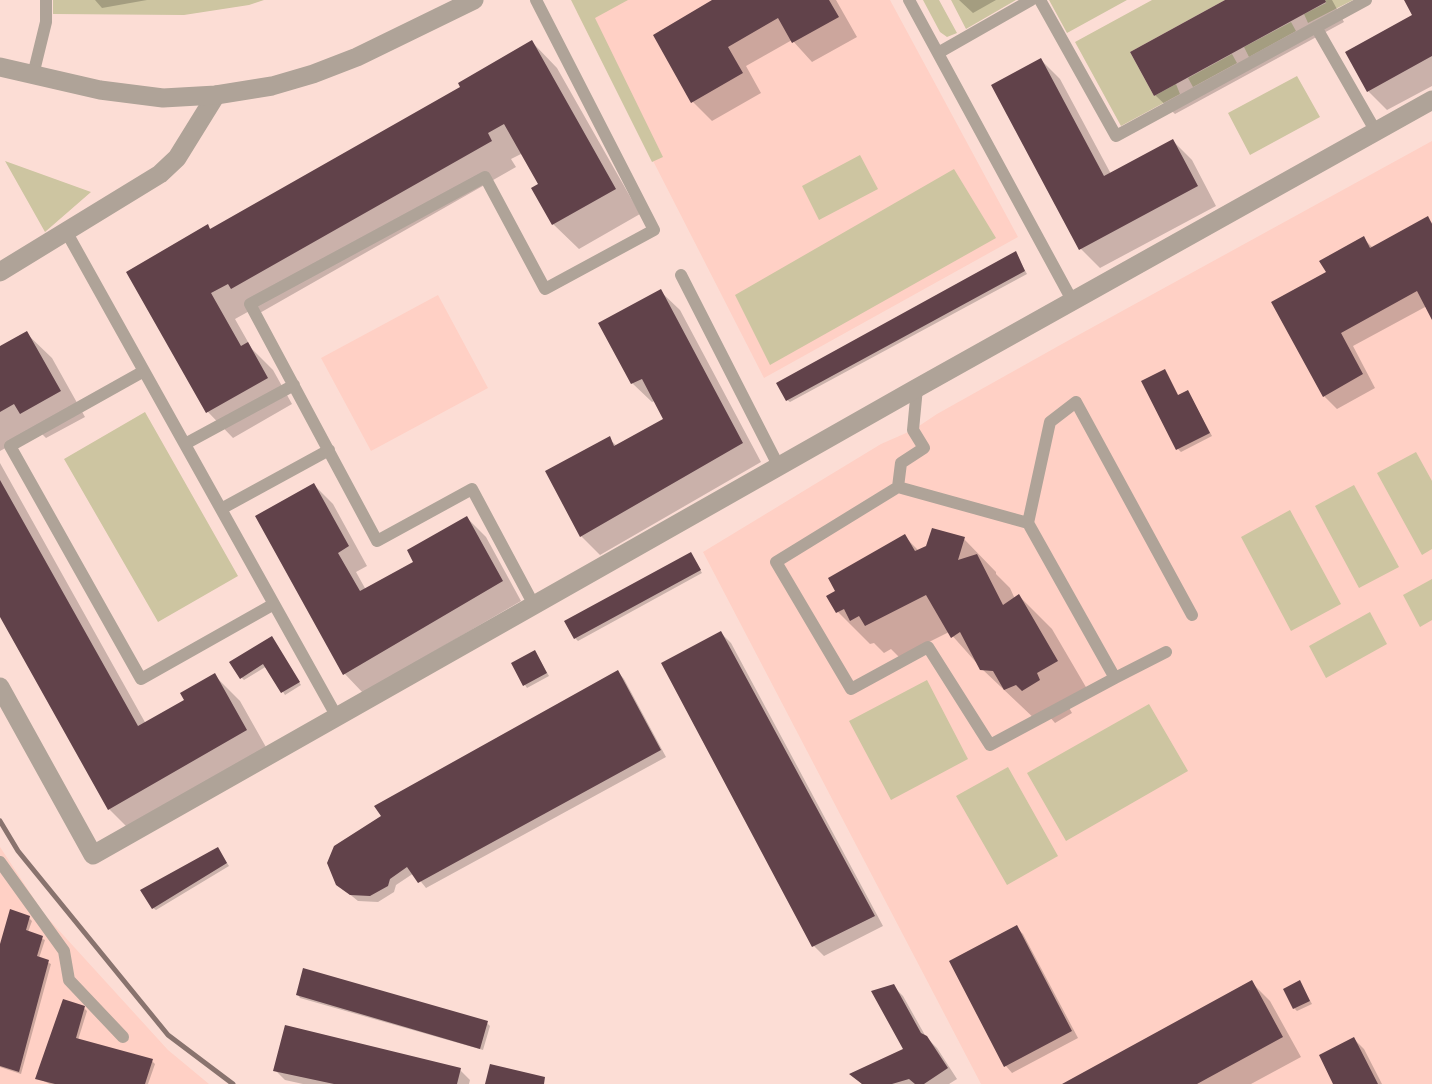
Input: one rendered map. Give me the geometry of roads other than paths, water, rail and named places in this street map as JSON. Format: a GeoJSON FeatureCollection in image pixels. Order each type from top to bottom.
{"type":"FeatureCollection","features":[{"type":"Feature","properties":{"kind":"street"},"geometry":{"type":"LineString","coordinates":[[0,67],[100,90],[163,98],[216,94],[272,86],[313,74],[357,57],[474,0]]}},
{"type":"Feature","properties":{"kind":"street"},"geometry":{"type":"LineString","coordinates":[[0,272],[160,174],[177,158],[216,94]]}},
{"type":"Feature","properties":{"kind":"street"},"geometry":{"type":"LineString","coordinates":[[0,687],[93,855],[1432,100]]}},
{"type":"Feature","properties":{"kind":"lane"},"geometry":{"type":"LineString","coordinates":[[33,75],[46,22],[46,0]]}},
{"type":"Feature","properties":{"kind":"lane"},"geometry":{"type":"LineString","coordinates":[[534,605],[472,489],[377,541],[250,304],[485,177],[545,289],[654,230],[536,0]]}},
{"type":"Feature","properties":{"kind":"lane"},"geometry":{"type":"LineString","coordinates":[[909,0],[1073,302]]}},
{"type":"Feature","properties":{"kind":"lane"},"geometry":{"type":"LineString","coordinates":[[938,53],[1031,0]]}},
{"type":"Feature","properties":{"kind":"lane"},"geometry":{"type":"LineString","coordinates":[[1040,0],[1116,136],[1366,0]]}},
{"type":"Feature","properties":{"kind":"lane"},"geometry":{"type":"LineString","coordinates":[[1316,27],[1376,130]]}},
{"type":"Feature","properties":{"kind":"lane"},"geometry":{"type":"LineString","coordinates":[[67,233],[337,717]]}},
{"type":"Feature","properties":{"kind":"lane"},"geometry":{"type":"LineString","coordinates":[[681,275],[779,467]]}},
{"type":"Feature","properties":{"kind":"lane"},"geometry":{"type":"LineString","coordinates":[[144,371],[10,446],[75,563],[141,679],[274,604]]}},
{"type":"Feature","properties":{"kind":"lane"},"geometry":{"type":"LineString","coordinates":[[185,444],[294,385]]}},
{"type":"Feature","properties":{"kind":"lane"},"geometry":{"type":"LineString","coordinates":[[898,487],[901,463],[924,448],[913,430],[917,388]]}},
{"type":"Feature","properties":{"kind":"lane"},"geometry":{"type":"LineString","coordinates":[[1115,678],[1028,523],[1050,422],[1076,402],[1192,615]]}},
{"type":"Feature","properties":{"kind":"lane"},"geometry":{"type":"LineString","coordinates":[[221,509],[329,450]]}},
{"type":"Feature","properties":{"kind":"lane"},"geometry":{"type":"LineString","coordinates":[[1028,523],[898,487],[776,562],[851,689],[928,647],[990,746],[1166,652]]}},
{"type":"Feature","properties":{"kind":"lane"},"geometry":{"type":"LineString","coordinates":[[0,863],[64,951],[69,980],[123,1037]]}},
{"type":"Feature","properties":{"kind":"railway"},"geometry":{"type":"LineString","coordinates":[[0,821],[18,851],[168,1035],[233,1084]]}}]}
